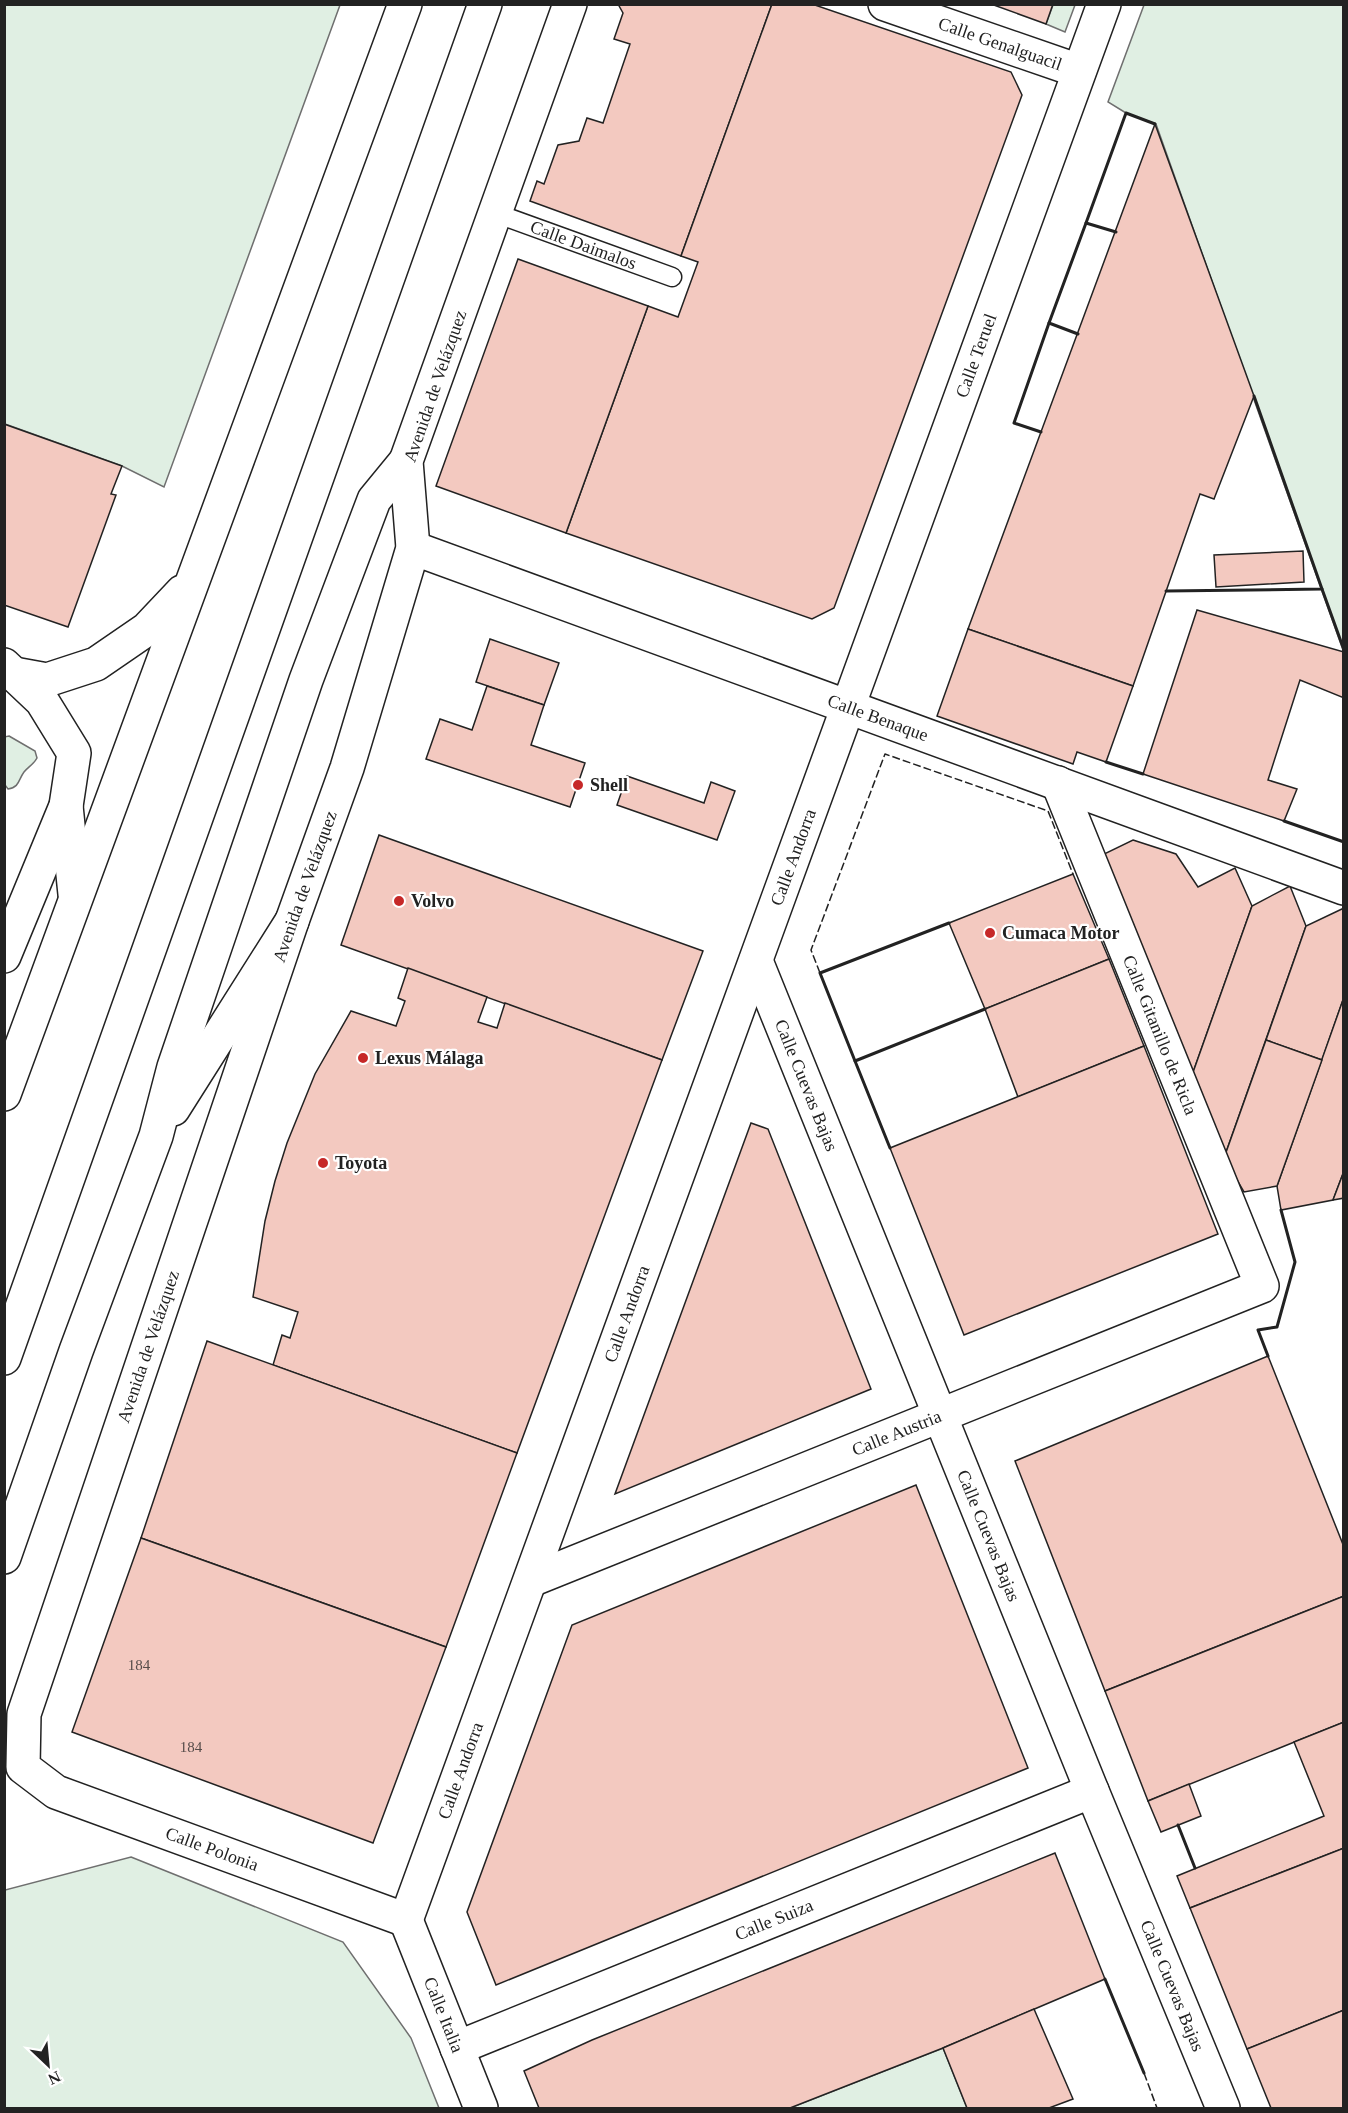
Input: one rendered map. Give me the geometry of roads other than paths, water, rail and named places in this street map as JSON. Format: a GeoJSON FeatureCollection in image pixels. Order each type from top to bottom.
{"type":"FeatureCollection","features":[{"type":"Feature","properties":{"kind":"main road"},"geometry":{"type":"LineString","coordinates":[[4,1094],[405,4]]}},
{"type":"Feature","properties":{"kind":"main road"},"geometry":{"type":"LineString","coordinates":[[4,1358],[485,4]]}},
{"type":"Feature","properties":{"kind":"main road"},"geometry":{"type":"LineString","coordinates":[[467,54],[505,4]]}},
{"type":"Feature","properties":{"kind":"main road","name":"Avenida de Velázquez"},"geometry":{"type":"LineString","coordinates":[[23,1767],[24,1714],[292,921],[347,768],[413,548],[406,461],[570,4]]}},
{"type":"Feature","properties":{"kind":"main road","name":"Calle Genalguacil"},"geometry":{"type":"LineString","coordinates":[[885,4],[1079,71]]}},
{"type":"Feature","properties":{"kind":"main road","name":"Calle Teruel"},"geometry":{"type":"LineString","coordinates":[[849,707],[1104,4]]}},
{"type":"Feature","properties":{"kind":"main road"},"geometry":{"type":"LineString","coordinates":[[4,1557],[76,1351],[156,1136],[174,1067],[306,680],[374,500],[406,461]]}},
{"type":"Feature","properties":{"kind":"main road","name":"Calle Benaque"},"geometry":{"type":"LineString","coordinates":[[413,548],[1344,888]]}},
{"type":"Feature","properties":{"kind":"main road"},"geometry":{"type":"LineString","coordinates":[[8,670],[47,680],[96,664],[147,629],[193,579]]}},
{"type":"Feature","properties":{"kind":"main road"},"geometry":{"type":"LineString","coordinates":[[4,956],[66,806],[74,753],[42,702],[8,670]]}},
{"type":"Feature","properties":{"kind":"main road","name":"Calle Andorra"},"geometry":{"type":"LineString","coordinates":[[406,1920],[849,707]]}},
{"type":"Feature","properties":{"kind":"main road","name":"Calle Gitanillo de Ricla"},"geometry":{"type":"LineString","coordinates":[[1058,783],[1262,1286]]}},
{"type":"Feature","properties":{"kind":"main road"},"geometry":{"type":"LineString","coordinates":[[66,806],[76,903]]}},
{"type":"Feature","properties":{"kind":"main road"},"geometry":{"type":"LineString","coordinates":[[156,1136],[292,921]]}},
{"type":"Feature","properties":{"kind":"main road","name":"Calle Cuevas Bajas"},"geometry":{"type":"LineString","coordinates":[[756,961],[1223,2109]]}},
{"type":"Feature","properties":{"kind":"main road","name":"Calle Austria"},"geometry":{"type":"LineString","coordinates":[[531,1580],[1262,1286]]}},
{"type":"Feature","properties":{"kind":"main road","name":"Calle Polonia"},"geometry":{"type":"LineString","coordinates":[[23,1767],[56,1792],[406,1920]]}},
{"type":"Feature","properties":{"kind":"main road","name":"Calle Suiza"},"geometry":{"type":"LineString","coordinates":[[457,2048],[1092,1791]]}},
{"type":"Feature","properties":{"kind":"main road","name":"Calle Italia"},"geometry":{"type":"LineString","coordinates":[[406,1920],[481,2109]]}},
{"type":"Feature","properties":{"kind":"lane","name":"Calle Daimalos"},"geometry":{"type":"LineString","coordinates":[[495,213],[672,277]]}},
{"type":"Feature","properties":{"kind":"place","name":"Shell"},"geometry":{"type":"Point","coordinates":[578,785]}},
{"type":"Feature","properties":{"kind":"place","name":"Volvo"},"geometry":{"type":"Point","coordinates":[399,901]}},
{"type":"Feature","properties":{"kind":"place","name":"Cumaca Motor"},"geometry":{"type":"Point","coordinates":[990,933]}},
{"type":"Feature","properties":{"kind":"place","name":"Lexus Málaga"},"geometry":{"type":"Point","coordinates":[363,1058]}},
{"type":"Feature","properties":{"kind":"place","name":"Toyota"},"geometry":{"type":"Point","coordinates":[323,1163]}}]}
